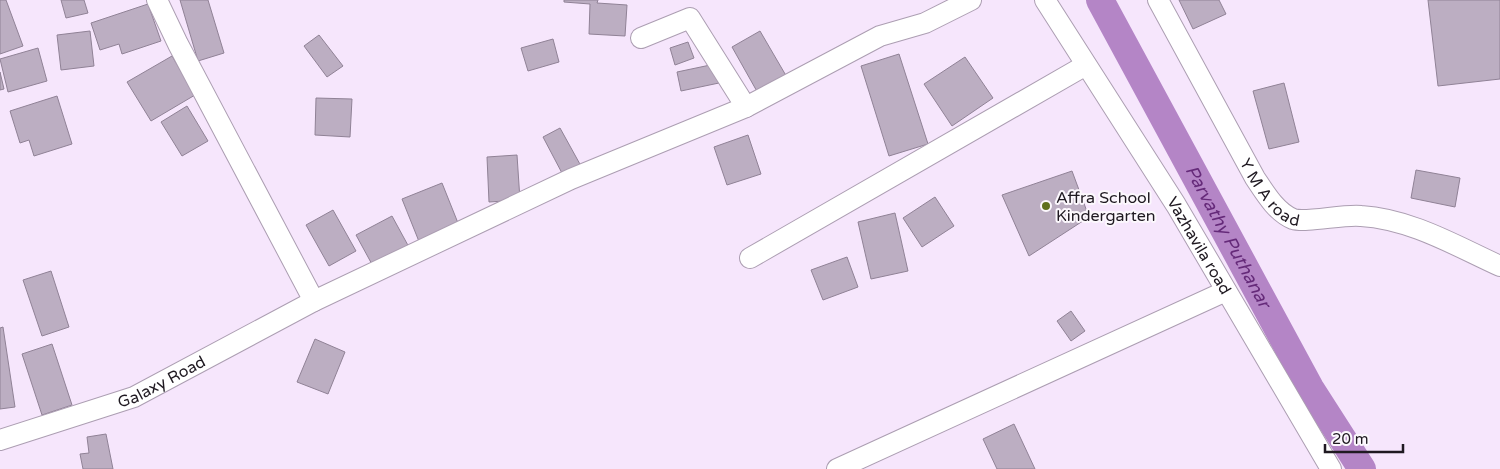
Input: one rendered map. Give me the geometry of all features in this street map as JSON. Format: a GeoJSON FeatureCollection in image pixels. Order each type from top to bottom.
{"type":"FeatureCollection","features":[{"type":"Feature","properties":{"kind":"street"},"geometry":{"type":"LineString","coordinates":[[157,0],[178,44],[314,301]]}},
{"type":"Feature","properties":{"kind":"street","name":"Galaxy Road"},"geometry":{"type":"LineString","coordinates":[[0,440],[134,397],[314,301],[571,179],[746,107],[880,36],[925,23],[971,0]]}},
{"type":"Feature","properties":{"kind":"street","name":"Vazhavila road"},"geometry":{"type":"LineString","coordinates":[[1045,0],[1176,205],[1331,469]]}},
{"type":"Feature","properties":{"kind":"street","name":"Y M A road"},"geometry":{"type":"LineString","coordinates":[[1158,0],[1255,178],[1274,205],[1292,218],[1302,221],[1326,217],[1361,216],[1394,221],[1420,229],[1500,266]]}},
{"type":"Feature","properties":{"kind":"street"},"geometry":{"type":"LineString","coordinates":[[641,38],[690,18],[746,107]]}},
{"type":"Feature","properties":{"kind":"street"},"geometry":{"type":"LineString","coordinates":[[750,258],[1086,65]]}},
{"type":"Feature","properties":{"kind":"street"},"geometry":{"type":"LineString","coordinates":[[837,469],[1226,290]]}},
{"type":"Feature","properties":{"kind":"building"},"geometry":{"type":"Polygon","coordinates":[[[0,0],[6,0],[23,46],[0,54],[0,0]]]}},
{"type":"Feature","properties":{"kind":"building"},"geometry":{"type":"Polygon","coordinates":[[[61,0],[84,0],[88,13],[66,18],[61,0]]]}},
{"type":"Feature","properties":{"kind":"building"},"geometry":{"type":"Polygon","coordinates":[[[180,0],[208,0],[224,53],[198,61],[180,0]]]}},
{"type":"Feature","properties":{"kind":"building"},"geometry":{"type":"Polygon","coordinates":[[[564,0],[598,0],[597,3],[627,5],[625,36],[589,34],[590,4],[564,2],[564,0]]]}},
{"type":"Feature","properties":{"kind":"building"},"geometry":{"type":"Polygon","coordinates":[[[1179,0],[1219,0],[1226,14],[1193,29],[1179,0]]]}},
{"type":"Feature","properties":{"kind":"building"},"geometry":{"type":"Polygon","coordinates":[[[1428,0],[1500,0],[1500,79],[1438,86],[1428,0]]]}},
{"type":"Feature","properties":{"kind":"building"},"geometry":{"type":"Polygon","coordinates":[[[148,4],[161,41],[122,54],[119,44],[100,50],[91,23],[148,4]]]}},
{"type":"Feature","properties":{"kind":"building"},"geometry":{"type":"Polygon","coordinates":[[[90,31],[94,66],[61,70],[57,35],[90,31]]]}},
{"type":"Feature","properties":{"kind":"building"},"geometry":{"type":"Polygon","coordinates":[[[760,31],[788,79],[759,95],[732,47],[760,31]]]}},
{"type":"Feature","properties":{"kind":"building"},"geometry":{"type":"Polygon","coordinates":[[[319,35],[343,66],[327,77],[304,46],[319,35]]]}},
{"type":"Feature","properties":{"kind":"building"},"geometry":{"type":"Polygon","coordinates":[[[553,39],[559,62],[528,71],[521,48],[553,39]]]}},
{"type":"Feature","properties":{"kind":"building"},"geometry":{"type":"Polygon","coordinates":[[[688,42],[694,58],[675,65],[670,48],[688,42]]]}},
{"type":"Feature","properties":{"kind":"building"},"geometry":{"type":"Polygon","coordinates":[[[38,48],[47,81],[8,92],[0,59],[38,48]]]}},
{"type":"Feature","properties":{"kind":"building"},"geometry":{"type":"Polygon","coordinates":[[[899,54],[928,144],[889,156],[861,66],[899,54]]]}},
{"type":"Feature","properties":{"kind":"building"},"geometry":{"type":"Polygon","coordinates":[[[172,56],[195,95],[151,121],[127,82],[172,56]]]}},
{"type":"Feature","properties":{"kind":"building"},"geometry":{"type":"Polygon","coordinates":[[[965,57],[993,98],[952,126],[924,84],[965,57]]]}},
{"type":"Feature","properties":{"kind":"building"},"geometry":{"type":"Polygon","coordinates":[[[715,64],[719,83],[681,91],[677,72],[715,64]]]}},
{"type":"Feature","properties":{"kind":"building"},"geometry":{"type":"Polygon","coordinates":[[[0,72],[4,89],[0,90],[0,72]]]}},
{"type":"Feature","properties":{"kind":"building"},"geometry":{"type":"Polygon","coordinates":[[[1284,83],[1299,142],[1269,149],[1253,91],[1284,83]]]}},
{"type":"Feature","properties":{"kind":"building"},"geometry":{"type":"Polygon","coordinates":[[[57,96],[72,144],[34,156],[29,140],[20,143],[10,111],[57,96]]]}},
{"type":"Feature","properties":{"kind":"building"},"geometry":{"type":"Polygon","coordinates":[[[316,98],[352,99],[350,137],[315,135],[316,98]]]}},
{"type":"Feature","properties":{"kind":"building"},"geometry":{"type":"Polygon","coordinates":[[[187,106],[208,141],[182,156],[161,122],[187,106]]]}},
{"type":"Feature","properties":{"kind":"building"},"geometry":{"type":"Polygon","coordinates":[[[560,128],[581,166],[563,175],[543,137],[560,128]]]}},
{"type":"Feature","properties":{"kind":"building"},"geometry":{"type":"Polygon","coordinates":[[[748,135],[761,174],[727,185],[714,147],[748,135]]]}},
{"type":"Feature","properties":{"kind":"building"},"geometry":{"type":"Polygon","coordinates":[[[517,155],[520,200],[489,202],[487,157],[517,155]]]}},
{"type":"Feature","properties":{"kind":"building"},"geometry":{"type":"Polygon","coordinates":[[[1416,170],[1460,178],[1455,207],[1411,198],[1416,170]]]}},
{"type":"Feature","properties":{"kind":"building","name":"Affra School Kindergarten"},"geometry":{"type":"Polygon","coordinates":[[[1072,171],[1089,217],[1029,256],[1002,195],[1072,171]]]}},
{"type":"Feature","properties":{"kind":"building"},"geometry":{"type":"Polygon","coordinates":[[[442,183],[460,228],[420,244],[402,199],[442,183]]]}},
{"type":"Feature","properties":{"kind":"building"},"geometry":{"type":"Polygon","coordinates":[[[935,197],[954,226],[922,247],[903,218],[935,197]]]}},
{"type":"Feature","properties":{"kind":"building"},"geometry":{"type":"Polygon","coordinates":[[[333,210],[356,251],[329,266],[306,225],[333,210]]]}},
{"type":"Feature","properties":{"kind":"building"},"geometry":{"type":"Polygon","coordinates":[[[895,213],[908,271],[871,279],[858,222],[895,213]]]}},
{"type":"Feature","properties":{"kind":"building"},"geometry":{"type":"Polygon","coordinates":[[[392,216],[410,249],[374,268],[356,235],[392,216]]]}},
{"type":"Feature","properties":{"kind":"building"},"geometry":{"type":"Polygon","coordinates":[[[847,257],[858,287],[823,300],[811,270],[847,257]]]}},
{"type":"Feature","properties":{"kind":"building"},"geometry":{"type":"Polygon","coordinates":[[[51,271],[69,327],[42,336],[23,280],[51,271]]]}},
{"type":"Feature","properties":{"kind":"building"},"geometry":{"type":"Polygon","coordinates":[[[1071,311],[1085,331],[1071,341],[1057,321],[1071,311]]]}},
{"type":"Feature","properties":{"kind":"building"},"geometry":{"type":"Polygon","coordinates":[[[3,327],[15,407],[0,409],[0,328],[3,327]]]}},
{"type":"Feature","properties":{"kind":"building"},"geometry":{"type":"Polygon","coordinates":[[[315,339],[345,352],[328,394],[297,382],[315,339]]]}},
{"type":"Feature","properties":{"kind":"building"},"geometry":{"type":"Polygon","coordinates":[[[52,344],[72,405],[42,415],[22,354],[52,344]]]}},
{"type":"Feature","properties":{"kind":"building"},"geometry":{"type":"Polygon","coordinates":[[[1014,424],[1035,469],[997,469],[983,439],[1014,424]]]}},
{"type":"Feature","properties":{"kind":"building"},"geometry":{"type":"Polygon","coordinates":[[[106,434],[113,469],[83,469],[80,454],[89,453],[87,437],[106,434]]]}},
{"type":"Feature","properties":{"kind":"waterway","name":"Parvathy Puthanar"},"geometry":{"type":"LineString","coordinates":[[1100,0],[1310,388],[1362,469]]}},
{"type":"Feature","properties":{"kind":"place","name":"Affra School Kindergarten"},"geometry":{"type":"Point","coordinates":[1046,206]}}]}
